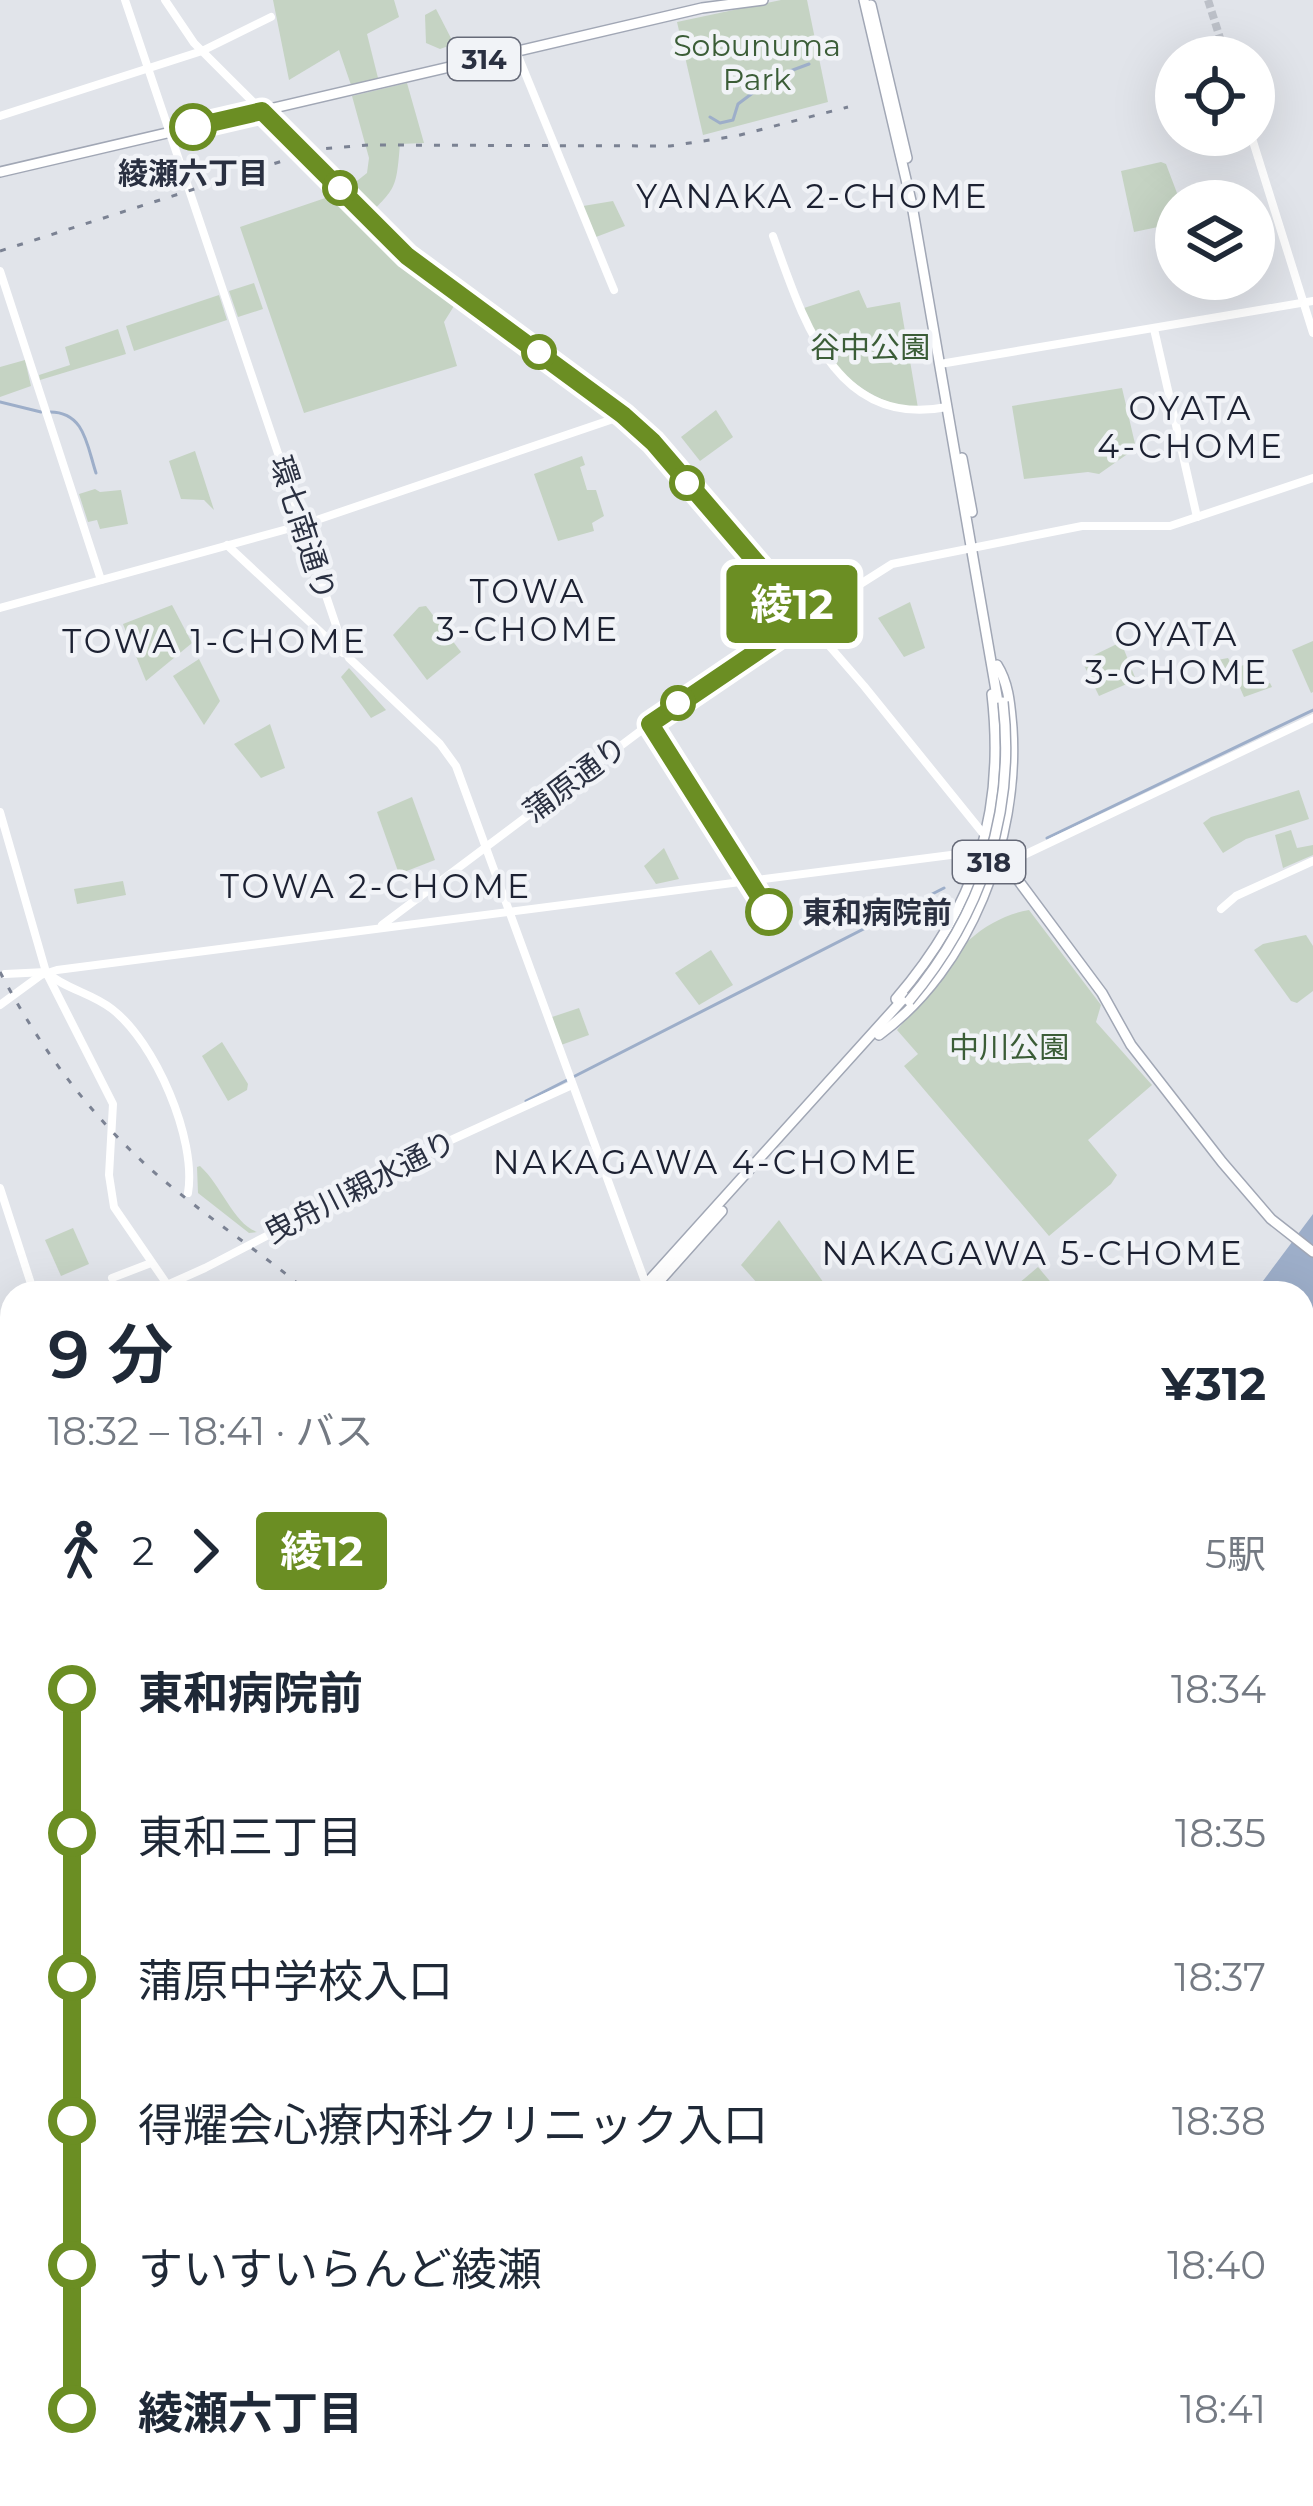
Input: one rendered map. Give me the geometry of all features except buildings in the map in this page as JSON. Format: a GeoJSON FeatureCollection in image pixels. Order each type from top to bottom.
{"type":"FeatureCollection","features":[{"type":"Feature","properties":{"kind":"main road","name":"314"},"geometry":{"type":"LineString","coordinates":[[706,7],[725,0]]}},
{"type":"Feature","properties":{"kind":"main road","name":"314"},"geometry":{"type":"LineString","coordinates":[[0,172],[706,7],[763,0]]}},
{"type":"Feature","properties":{"kind":"main road","name":"318"},"geometry":{"type":"LineString","coordinates":[[656,1281],[907,999],[958,933],[986,873],[999,826],[1006,781],[1001,702],[943,363],[867,0]]}},
{"type":"Feature","properties":{"kind":"main road","name":"318"},"geometry":{"type":"LineString","coordinates":[[943,363],[974,546]]}},
{"type":"Feature","properties":{"kind":"main road","name":"318"},"geometry":{"type":"LineString","coordinates":[[878,1032],[949,928],[982,851],[996,766],[994,665]]}},
{"type":"Feature","properties":{"kind":"main road","name":"318"},"geometry":{"type":"LineString","coordinates":[[878,1032],[903,1015],[948,959],[997,855],[1009,798],[1012,741],[1006,686],[994,665]]}},
{"type":"Feature","properties":{"kind":"main road"},"geometry":{"type":"LineString","coordinates":[[986,837],[1224,1161],[1274,1216],[1313,1249]]}},
{"type":"Feature","properties":{"kind":"main road"},"geometry":{"type":"LineString","coordinates":[[990,876],[1008,865]]}},
{"type":"Feature","properties":{"kind":"street","name":"環七南通り"},"geometry":{"type":"LineString","coordinates":[[125,0],[349,658],[449,754],[643,1281]]}},
{"type":"Feature","properties":{"kind":"street"},"geometry":{"type":"LineString","coordinates":[[166,0],[202,51],[407,256],[653,442],[986,837]]}},
{"type":"Feature","properties":{"kind":"street"},"geometry":{"type":"LineString","coordinates":[[0,116],[202,51],[271,17]]}},
{"type":"Feature","properties":{"kind":"street"},"geometry":{"type":"LineString","coordinates":[[516,51],[614,290]]}},
{"type":"Feature","properties":{"kind":"street"},"geometry":{"type":"LineString","coordinates":[[1257,156],[1309,303],[1313,333]]}},
{"type":"Feature","properties":{"kind":"street"},"geometry":{"type":"LineString","coordinates":[[773,236],[805,325],[849,384],[887,406],[947,407]]}},
{"type":"Feature","properties":{"kind":"street"},"geometry":{"type":"LineString","coordinates":[[0,271],[101,580]]}},
{"type":"Feature","properties":{"kind":"street"},"geometry":{"type":"LineString","coordinates":[[943,363],[1309,303]]}},
{"type":"Feature","properties":{"kind":"street"},"geometry":{"type":"LineString","coordinates":[[1154,329],[1197,518]]}},
{"type":"Feature","properties":{"kind":"street"},"geometry":{"type":"LineString","coordinates":[[0,608],[302,525],[623,415]]}},
{"type":"Feature","properties":{"kind":"street","name":"蒲原通り"},"geometry":{"type":"LineString","coordinates":[[381,926],[703,684],[892,564],[1082,526],[1167,526],[1313,478]]}},
{"type":"Feature","properties":{"kind":"street"},"geometry":{"type":"LineString","coordinates":[[227,545],[349,658]]}},
{"type":"Feature","properties":{"kind":"street"},"geometry":{"type":"LineString","coordinates":[[1008,865],[1313,718]]}},
{"type":"Feature","properties":{"kind":"street"},"geometry":{"type":"LineString","coordinates":[[0,812],[46,972],[113,1104],[110,1190],[118,1215],[165,1281]]}},
{"type":"Feature","properties":{"kind":"street"},"geometry":{"type":"LineString","coordinates":[[5,974],[982,851],[997,855]]}},
{"type":"Feature","properties":{"kind":"street"},"geometry":{"type":"LineString","coordinates":[[1222,909],[1236,896],[1313,861]]}},
{"type":"Feature","properties":{"kind":"street"},"geometry":{"type":"LineString","coordinates":[[0,1005],[46,972]]}},
{"type":"Feature","properties":{"kind":"street"},"geometry":{"type":"LineString","coordinates":[[46,972],[112,1009],[149,1054],[185,1133],[191,1165],[188,1193]]}},
{"type":"Feature","properties":{"kind":"street","name":"曳舟川親水通り"},"geometry":{"type":"LineString","coordinates":[[185,1281],[451,1140],[572,1084]]}},
{"type":"Feature","properties":{"kind":"street"},"geometry":{"type":"LineString","coordinates":[[0,1188],[30,1281]]}},
{"type":"Feature","properties":{"kind":"street"},"geometry":{"type":"LineString","coordinates":[[112,1278],[152,1262]]}},
{"type":"Feature","properties":{"kind":"green space"},"geometry":{"type":"Polygon","coordinates":[[[273,0],[394,0],[399,17],[367,34],[378,78],[351,85],[339,50],[289,80],[273,0]]]}},
{"type":"Feature","properties":{"kind":"green space","name":"Sobunuma Park"},"geometry":{"type":"Polygon","coordinates":[[[781,0],[807,0],[828,102],[703,135],[677,22],[781,0]]]}},
{"type":"Feature","properties":{"kind":"green space"},"geometry":{"type":"Polygon","coordinates":[[[436,9],[454,44],[440,49],[426,43],[425,15],[436,9]]]}},
{"type":"Feature","properties":{"kind":"green space"},"geometry":{"type":"Polygon","coordinates":[[[407,83],[424,143],[400,144],[392,188],[363,221],[407,262],[459,298],[444,322],[457,366],[304,413],[240,227],[343,192],[367,173],[369,158],[352,96],[407,83]]]}},
{"type":"Feature","properties":{"kind":"green space"},"geometry":{"type":"Polygon","coordinates":[[[1166,164],[1172,180],[1155,180],[1155,228],[1134,232],[1121,171],[1166,164]]]}},
{"type":"Feature","properties":{"kind":"green space"},"geometry":{"type":"Polygon","coordinates":[[[613,201],[625,226],[596,237],[583,206],[613,201]]]}},
{"type":"Feature","properties":{"kind":"green space"},"geometry":{"type":"Polygon","coordinates":[[[254,283],[263,309],[238,317],[229,291],[254,283]]]}},
{"type":"Feature","properties":{"kind":"green space","name":"谷中公園"},"geometry":{"type":"Polygon","coordinates":[[[859,290],[867,308],[900,302],[918,408],[880,398],[846,376],[810,327],[804,308],[859,290]]]}},
{"type":"Feature","properties":{"kind":"green space"},"geometry":{"type":"Polygon","coordinates":[[[219,295],[227,320],[134,351],[126,326],[219,295]]]}},
{"type":"Feature","properties":{"kind":"green space"},"geometry":{"type":"Polygon","coordinates":[[[118,329],[126,354],[40,380],[39,375],[70,365],[65,347],[118,329]]]}},
{"type":"Feature","properties":{"kind":"green space"},"geometry":{"type":"Polygon","coordinates":[[[25,360],[31,386],[0,397],[0,367],[25,360]]]}},
{"type":"Feature","properties":{"kind":"green space"},"geometry":{"type":"Polygon","coordinates":[[[1122,388],[1136,448],[1099,474],[1024,479],[1012,406],[1122,388]]]}},
{"type":"Feature","properties":{"kind":"green space"},"geometry":{"type":"Polygon","coordinates":[[[716,410],[733,437],[700,461],[681,437],[716,410]]]}},
{"type":"Feature","properties":{"kind":"green space"},"geometry":{"type":"Polygon","coordinates":[[[195,451],[214,510],[204,500],[181,499],[169,461],[195,451]]]}},
{"type":"Feature","properties":{"kind":"green space"},"geometry":{"type":"Polygon","coordinates":[[[582,456],[587,490],[596,490],[604,516],[592,523],[594,531],[558,541],[534,474],[582,456]]]}},
{"type":"Feature","properties":{"kind":"green space"},"geometry":{"type":"Polygon","coordinates":[[[121,490],[128,524],[100,529],[97,520],[88,522],[79,494],[121,490]]]}},
{"type":"Feature","properties":{"kind":"green space"},"geometry":{"type":"Polygon","coordinates":[[[910,602],[925,648],[904,657],[878,618],[910,602]]]}},
{"type":"Feature","properties":{"kind":"green space"},"geometry":{"type":"Polygon","coordinates":[[[172,605],[192,643],[146,681],[123,624],[172,605]]]}},
{"type":"Feature","properties":{"kind":"green space"},"geometry":{"type":"Polygon","coordinates":[[[426,606],[461,652],[427,680],[393,635],[419,607],[426,606]]]}},
{"type":"Feature","properties":{"kind":"green space"},"geometry":{"type":"Polygon","coordinates":[[[1313,641],[1313,692],[1311,693],[1292,650],[1313,641]]]}},
{"type":"Feature","properties":{"kind":"green space"},"geometry":{"type":"Polygon","coordinates":[[[1121,642],[1136,680],[1099,696],[1082,661],[1121,642]]]}},
{"type":"Feature","properties":{"kind":"green space"},"geometry":{"type":"Polygon","coordinates":[[[1228,658],[1234,669],[1246,664],[1260,686],[1270,683],[1272,687],[1244,697],[1233,672],[1218,677],[1212,661],[1228,658]]]}},
{"type":"Feature","properties":{"kind":"green space"},"geometry":{"type":"Polygon","coordinates":[[[199,659],[220,701],[204,725],[173,676],[199,659]]]}},
{"type":"Feature","properties":{"kind":"green space"},"geometry":{"type":"Polygon","coordinates":[[[349,668],[386,710],[371,718],[341,677],[349,668]]]}},
{"type":"Feature","properties":{"kind":"green space"},"geometry":{"type":"Polygon","coordinates":[[[270,724],[285,768],[261,778],[234,744],[270,724]]]}},
{"type":"Feature","properties":{"kind":"green space"},"geometry":{"type":"Polygon","coordinates":[[[1299,790],[1309,819],[1246,839],[1223,853],[1203,823],[1211,817],[1299,790]]]}},
{"type":"Feature","properties":{"kind":"green space"},"geometry":{"type":"Polygon","coordinates":[[[412,797],[435,860],[399,874],[377,812],[412,797]]]}},
{"type":"Feature","properties":{"kind":"green space"},"geometry":{"type":"Polygon","coordinates":[[[1291,830],[1297,848],[1313,845],[1313,855],[1283,868],[1275,835],[1291,830]]]}},
{"type":"Feature","properties":{"kind":"green space"},"geometry":{"type":"Polygon","coordinates":[[[664,848],[679,879],[656,884],[644,866],[664,848]]]}},
{"type":"Feature","properties":{"kind":"green space"},"geometry":{"type":"Polygon","coordinates":[[[123,881],[126,895],[77,904],[74,889],[123,881]]]}},
{"type":"Feature","properties":{"kind":"green space","name":"中川公園"},"geometry":{"type":"Polygon","coordinates":[[[1029,910],[1101,1005],[1096,1022],[1152,1085],[1088,1140],[1117,1175],[1111,1184],[1049,1236],[904,1066],[918,1054],[897,1030],[940,984],[953,958],[974,936],[1000,919],[1029,910]]]}},
{"type":"Feature","properties":{"kind":"green space"},"geometry":{"type":"Polygon","coordinates":[[[1306,935],[1313,946],[1313,991],[1297,1003],[1254,950],[1306,935]]]}},
{"type":"Feature","properties":{"kind":"green space"},"geometry":{"type":"Polygon","coordinates":[[[711,950],[733,985],[699,1005],[675,973],[711,950]]]}},
{"type":"Feature","properties":{"kind":"green space"},"geometry":{"type":"Polygon","coordinates":[[[579,1008],[589,1035],[561,1045],[552,1017],[579,1008]]]}},
{"type":"Feature","properties":{"kind":"green space"},"geometry":{"type":"Polygon","coordinates":[[[222,1042],[248,1084],[247,1090],[228,1101],[202,1056],[222,1042]]]}},
{"type":"Feature","properties":{"kind":"green space"},"geometry":{"type":"Polygon","coordinates":[[[200,1166],[241,1221],[257,1232],[249,1233],[198,1193],[200,1166]]]}},
{"type":"Feature","properties":{"kind":"green space"},"geometry":{"type":"Polygon","coordinates":[[[779,1220],[822,1281],[755,1281],[741,1265],[779,1220]]]}},
{"type":"Feature","properties":{"kind":"green space"},"geometry":{"type":"Polygon","coordinates":[[[73,1228],[89,1264],[61,1276],[45,1240],[73,1228]]]}},
{"type":"Feature","properties":{"kind":"green space"},"geometry":{"type":"Polygon","coordinates":[[[1038,1267],[1050,1281],[1022,1281],[1038,1267]]]}},
{"type":"Feature","properties":{"kind":"water"},"geometry":{"type":"Polygon","coordinates":[[[1313,1214],[1313,1281],[1263,1281],[1313,1214]]]}},
{"type":"Feature","properties":{"kind":"waterway"},"geometry":{"type":"LineString","coordinates":[[710,117],[720,123],[733,120],[738,104],[774,77],[809,64]]}},
{"type":"Feature","properties":{"kind":"waterway"},"geometry":{"type":"LineString","coordinates":[[0,402],[41,412]]}},
{"type":"Feature","properties":{"kind":"waterway"},"geometry":{"type":"LineString","coordinates":[[50,412],[78,424],[96,473]]}},
{"type":"Feature","properties":{"kind":"waterway"},"geometry":{"type":"LineString","coordinates":[[1047,838],[1313,710]]}},
{"type":"Feature","properties":{"kind":"waterway"},"geometry":{"type":"LineString","coordinates":[[526,1101],[944,888]]}},
{"type":"Feature","properties":{"kind":"tunnel"},"geometry":{"type":"LineString","coordinates":[[1208,0],[1219,36]]}},
{"type":"Feature","properties":{"kind":"railway"},"geometry":{"type":"LineString","coordinates":[[0,251],[320,149],[670,146],[736,136],[848,107]]}},
{"type":"Feature","properties":{"kind":"railway"},"geometry":{"type":"LineString","coordinates":[[0,972],[36,1034],[100,1119],[178,1192],[294,1281]]}},
{"type":"Feature","properties":{"kind":"bus line","name":"綾12"},"geometry":{"type":"LineString","coordinates":[[193,127],[262,111],[407,256],[653,442],[805,619],[650,724],[769,912]]}},
{"type":"Feature","properties":{"kind":"place","name":"綾瀬六丁目"},"geometry":{"type":"Point","coordinates":[193,127]}},
{"type":"Feature","properties":{"kind":"place","name":"東和病院前"},"geometry":{"type":"Point","coordinates":[769,912]}},
{"type":"Feature","properties":{"kind":"district","name":"YANAKA 2-CHOME"},"geometry":{"type":"Point","coordinates":[813,196]}},
{"type":"Feature","properties":{"kind":"district","name":"OYATA 4-CHOME"},"geometry":{"type":"Point","coordinates":[1191,427]}},
{"type":"Feature","properties":{"kind":"district","name":"TOWA 3-CHOME"},"geometry":{"type":"Point","coordinates":[528,610]}},
{"type":"Feature","properties":{"kind":"district","name":"TOWA 1-CHOME"},"geometry":{"type":"Point","coordinates":[215,641]}},
{"type":"Feature","properties":{"kind":"district","name":"OYATA 3-CHOME"},"geometry":{"type":"Point","coordinates":[1177,653]}},
{"type":"Feature","properties":{"kind":"district","name":"TOWA 2-CHOME"},"geometry":{"type":"Point","coordinates":[376,886]}},
{"type":"Feature","properties":{"kind":"district","name":"NAKAGAWA 4-CHOME"},"geometry":{"type":"Point","coordinates":[706,1162]}},
{"type":"Feature","properties":{"kind":"district","name":"NAKAGAWA 5-CHOME"},"geometry":{"type":"Point","coordinates":[1033,1253]}}]}
